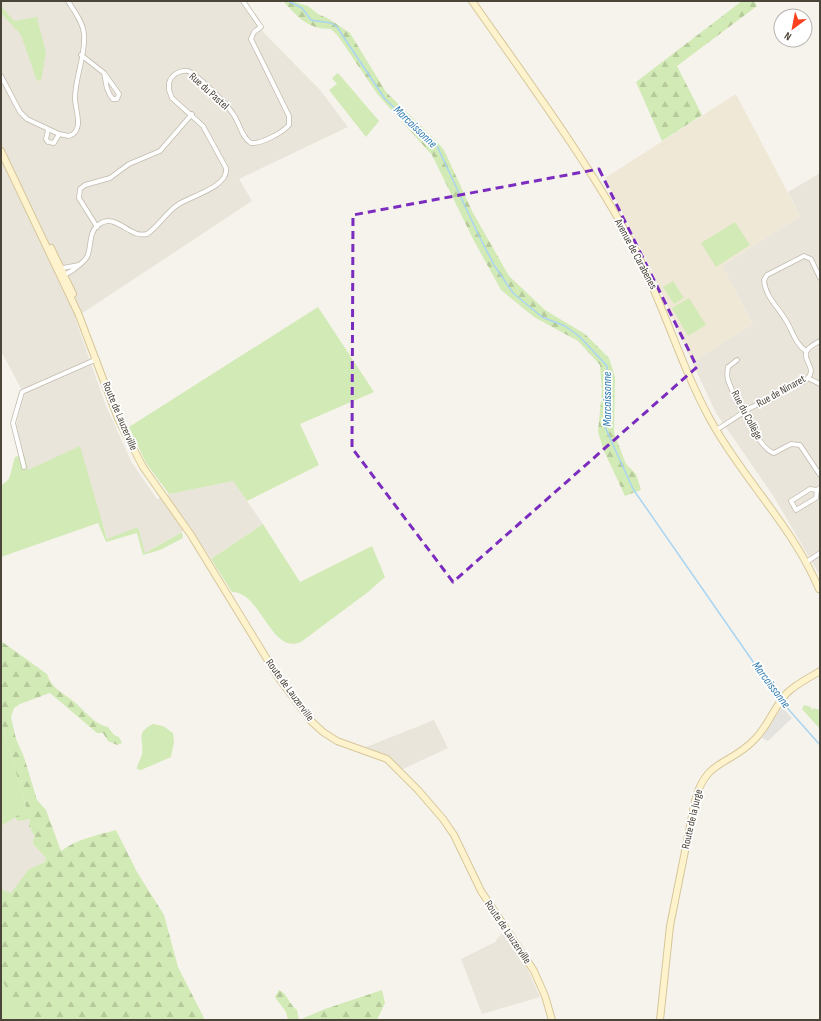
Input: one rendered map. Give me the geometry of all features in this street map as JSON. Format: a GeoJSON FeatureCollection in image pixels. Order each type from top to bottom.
{"type":"FeatureCollection","features":[{"type":"Feature","properties":{"kind":"street"},"geometry":{"type":"LineString","coordinates":[[1,76],[23,116],[31,122],[48,130],[69,136],[77,130],[75,96],[84,39],[83,29],[68,1]]}},
{"type":"Feature","properties":{"kind":"street","name":"Rue du Pastel"},"geometry":{"type":"LineString","coordinates":[[96,227],[105,222],[112,221],[135,234],[147,234],[178,204],[200,195],[225,178],[226,168],[210,136],[192,114],[172,98],[168,90],[171,78],[180,72],[185,71],[192,74],[220,98],[236,117],[247,140],[251,143],[260,142],[284,130],[289,125],[289,116],[252,42],[253,35],[261,27],[243,1]]}},
{"type":"Feature","properties":{"kind":"street","name":"Avenue de Carabenes"},"geometry":{"type":"LineString","coordinates":[[472,1],[569,142],[622,226],[653,286],[696,391],[716,430],[778,519],[805,563],[819,590]]}},
{"type":"Feature","properties":{"kind":"street"},"geometry":{"type":"LineString","coordinates":[[81,55],[104,73],[119,94],[117,99],[110,97],[105,84],[104,73]]}},
{"type":"Feature","properties":{"kind":"street"},"geometry":{"type":"LineString","coordinates":[[62,272],[79,265],[87,256],[91,238],[96,227],[79,198],[80,189],[85,185],[110,178],[129,164],[160,151],[192,114]]}},
{"type":"Feature","properties":{"kind":"street"},"geometry":{"type":"LineString","coordinates":[[48,130],[46,139],[48,142],[54,143],[59,134]]}},
{"type":"Feature","properties":{"kind":"street","name":"Route de Lauzerville"},"geometry":{"type":"LineString","coordinates":[[1,151],[40,232],[62,272],[97,359],[119,421],[137,458],[184,525],[289,693],[311,721],[323,732],[337,741],[374,753],[393,764],[443,819],[454,835],[481,891],[534,971],[545,996],[552,1020]]}},
{"type":"Feature","properties":{"kind":"street"},"geometry":{"type":"LineString","coordinates":[[820,278],[811,259],[804,256],[767,274],[764,280],[775,308],[785,318],[801,348],[806,351],[820,341]]}},
{"type":"Feature","properties":{"kind":"street"},"geometry":{"type":"LineString","coordinates":[[62,272],[79,265]]}},
{"type":"Feature","properties":{"kind":"street","name":"Rue de Ninaret"},"geometry":{"type":"LineString","coordinates":[[716,430],[744,412],[808,378],[810,368],[805,358],[806,351]]}},
{"type":"Feature","properties":{"kind":"street"},"geometry":{"type":"LineString","coordinates":[[24,466],[13,423],[22,392],[97,359]]}},
{"type":"Feature","properties":{"kind":"street","name":"Rue du Collège"},"geometry":{"type":"LineString","coordinates":[[737,360],[728,367],[727,375],[744,412],[768,452],[776,453],[791,444],[800,445],[820,475]]}},
{"type":"Feature","properties":{"kind":"street"},"geometry":{"type":"LineString","coordinates":[[808,378],[820,384]]}},
{"type":"Feature","properties":{"kind":"street"},"geometry":{"type":"LineString","coordinates":[[810,489],[819,489],[816,498],[796,510],[791,501],[810,489]]}},
{"type":"Feature","properties":{"kind":"street","name":"Avenue de Carabenes"},"geometry":{"type":"LineString","coordinates":[[778,519],[819,590]]}},
{"type":"Feature","properties":{"kind":"street"},"geometry":{"type":"LineString","coordinates":[[805,563],[820,553]]}},
{"type":"Feature","properties":{"kind":"street","name":"Route de la Jurge"},"geometry":{"type":"LineString","coordinates":[[660,1020],[670,926],[697,791],[704,778],[712,769],[741,751],[755,740],[785,696],[820,670]]}},
{"type":"Feature","properties":{"kind":"highlighted area"},"geometry":{"type":"Polygon","coordinates":[[[599,169],[697,367],[453,582],[352,448],[353,215],[599,169]]]}},
{"type":"Feature","properties":{"kind":"shaded area"},"geometry":{"type":"Polygon","coordinates":[[[1,1],[240,1],[266,35],[320,90],[348,127],[239,179],[252,201],[75,318],[106,406],[132,463],[157,499],[169,494],[233,481],[263,524],[211,559],[190,527],[145,553],[138,528],[108,540],[99,513],[27,470],[16,425],[24,394],[1,351],[1,1]]]}},
{"type":"Feature","properties":{"kind":"shaded area"},"geometry":{"type":"Polygon","coordinates":[[[736,94],[800,216],[722,266],[753,324],[692,362],[652,271],[605,178],[736,94]]]}},
{"type":"Feature","properties":{"kind":"shaded area"},"geometry":{"type":"Polygon","coordinates":[[[820,173],[820,576],[774,497],[716,413],[692,362],[753,324],[722,266],[800,216],[788,192],[820,173]]]}},
{"type":"Feature","properties":{"kind":"shaded area"},"geometry":{"type":"Polygon","coordinates":[[[782,707],[792,718],[768,741],[762,738],[782,707]]]}},
{"type":"Feature","properties":{"kind":"shaded area"},"geometry":{"type":"Polygon","coordinates":[[[434,720],[448,748],[403,769],[386,756],[366,747],[434,720]]]}},
{"type":"Feature","properties":{"kind":"shaded area"},"geometry":{"type":"Polygon","coordinates":[[[15,817],[17,821],[30,819],[29,826],[35,837],[33,844],[46,858],[45,862],[29,869],[11,894],[1,889],[1,826],[15,817]]]}},
{"type":"Feature","properties":{"kind":"shaded area"},"geometry":{"type":"Polygon","coordinates":[[[501,934],[505,935],[525,964],[540,997],[482,1014],[461,959],[495,942],[501,934]]]}},
{"type":"Feature","properties":{"kind":"green space"},"geometry":{"type":"Polygon","coordinates":[[[283,1],[291,1],[308,6],[318,14],[329,19],[350,33],[386,92],[444,150],[473,213],[509,276],[545,310],[585,334],[609,358],[615,377],[614,433],[626,464],[636,474],[641,490],[625,496],[604,451],[598,432],[602,390],[600,365],[578,341],[534,317],[501,290],[473,239],[432,155],[378,95],[338,36],[331,29],[315,27],[304,21],[298,17],[283,1]]]}},
{"type":"Feature","properties":{"kind":"green space"},"geometry":{"type":"Polygon","coordinates":[[[742,1],[754,1],[757,6],[677,66],[702,115],[662,141],[636,82],[742,1]]]}},
{"type":"Feature","properties":{"kind":"green space"},"geometry":{"type":"Polygon","coordinates":[[[1,6],[14,21],[37,17],[46,53],[41,80],[37,81],[21,35],[1,13],[1,6]]]}},
{"type":"Feature","properties":{"kind":"green space"},"geometry":{"type":"Polygon","coordinates":[[[338,73],[379,121],[366,137],[329,90],[337,84],[332,78],[338,73]]]}},
{"type":"Feature","properties":{"kind":"green space"},"geometry":{"type":"Polygon","coordinates":[[[735,222],[750,245],[716,267],[701,243],[735,222]]]}},
{"type":"Feature","properties":{"kind":"green space"},"geometry":{"type":"Polygon","coordinates":[[[673,281],[684,298],[674,304],[663,287],[673,281]]]}},
{"type":"Feature","properties":{"kind":"green space"},"geometry":{"type":"Polygon","coordinates":[[[689,298],[706,325],[688,336],[672,308],[689,298]]]}},
{"type":"Feature","properties":{"kind":"green space"},"geometry":{"type":"Polygon","coordinates":[[[318,307],[374,392],[300,424],[319,465],[247,501],[233,481],[169,494],[146,463],[129,427],[318,307]]]}},
{"type":"Feature","properties":{"kind":"green space"},"geometry":{"type":"Polygon","coordinates":[[[80,446],[107,539],[138,527],[145,553],[182,532],[183,538],[160,550],[143,555],[137,533],[106,542],[98,523],[1,557],[1,486],[9,479],[15,457],[24,454],[28,470],[80,446]]]}},
{"type":"Feature","properties":{"kind":"green space"},"geometry":{"type":"Polygon","coordinates":[[[263,524],[300,582],[372,546],[385,577],[368,592],[301,642],[290,644],[281,640],[273,632],[251,601],[242,594],[232,592],[211,559],[263,524]]]}},
{"type":"Feature","properties":{"kind":"green space"},"geometry":{"type":"Polygon","coordinates":[[[1,641],[47,674],[51,683],[57,689],[93,720],[108,727],[114,735],[119,737],[122,743],[117,745],[108,741],[103,733],[97,733],[50,693],[20,704],[14,708],[11,717],[16,739],[24,757],[37,800],[46,810],[61,851],[80,841],[116,830],[137,872],[164,915],[178,967],[205,1020],[21,1020],[1,977],[1,889],[11,893],[29,869],[45,862],[46,858],[33,844],[33,839],[35,837],[29,826],[30,819],[17,821],[15,817],[27,810],[1,721],[1,641]]]}},
{"type":"Feature","properties":{"kind":"green space"},"geometry":{"type":"Polygon","coordinates":[[[804,705],[811,707],[812,710],[814,708],[820,710],[820,729],[802,709],[804,705]]]}},
{"type":"Feature","properties":{"kind":"green space"},"geometry":{"type":"Polygon","coordinates":[[[1,721],[27,810],[1,826],[1,721]]]}},
{"type":"Feature","properties":{"kind":"green space"},"geometry":{"type":"Polygon","coordinates":[[[153,724],[163,726],[173,733],[174,742],[171,757],[141,770],[137,769],[142,754],[142,733],[147,727],[153,724]]]}},
{"type":"Feature","properties":{"kind":"green space"},"geometry":{"type":"Polygon","coordinates":[[[1,977],[4,980],[21,1020],[1,1020],[1,977]]]}},
{"type":"Feature","properties":{"kind":"green space"},"geometry":{"type":"Polygon","coordinates":[[[279,990],[297,1010],[299,1020],[288,1020],[286,1012],[275,997],[279,990]]]}},
{"type":"Feature","properties":{"kind":"green space"},"geometry":{"type":"Polygon","coordinates":[[[382,990],[385,1003],[377,1020],[299,1020],[325,1009],[382,990]]]}},
{"type":"Feature","properties":{"kind":"waterway","name":"Marcaissonne"},"geometry":{"type":"LineString","coordinates":[[288,1],[302,8],[311,20],[331,23],[337,27],[385,99],[437,146],[479,236],[494,265],[513,293],[542,317],[565,326],[580,337],[607,366],[605,427],[633,489],[779,699]]}},
{"type":"Feature","properties":{"kind":"waterway","name":"Marcaissonne"},"geometry":{"type":"LineString","coordinates":[[782,702],[820,745]]}}]}
